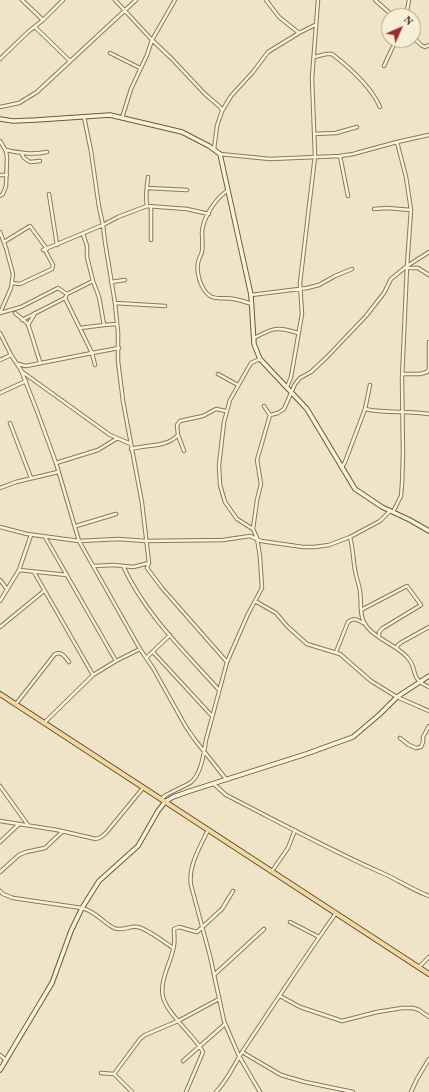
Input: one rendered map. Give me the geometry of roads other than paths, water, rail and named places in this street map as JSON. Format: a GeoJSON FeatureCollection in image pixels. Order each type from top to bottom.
{"type":"FeatureCollection","features":[{"type":"Feature","properties":{"kind":"main road"},"geometry":{"type":"LineString","coordinates":[[0,694],[429,974]]}},
{"type":"Feature","properties":{"kind":"street"},"geometry":{"type":"LineString","coordinates":[[22,0],[44,20]]}},
{"type":"Feature","properties":{"kind":"street"},"geometry":{"type":"LineString","coordinates":[[0,59],[44,20],[63,0]]}},
{"type":"Feature","properties":{"kind":"street"},"geometry":{"type":"LineString","coordinates":[[115,0],[152,40],[192,79],[205,94],[220,107],[222,111]]}},
{"type":"Feature","properties":{"kind":"street"},"geometry":{"type":"LineString","coordinates":[[0,107],[14,105],[25,100],[44,86],[136,0]]}},
{"type":"Feature","properties":{"kind":"street"},"geometry":{"type":"LineString","coordinates":[[122,118],[131,89],[147,55],[152,40],[175,0]]}},
{"type":"Feature","properties":{"kind":"street"},"geometry":{"type":"LineString","coordinates":[[266,0],[279,17],[299,33]]}},
{"type":"Feature","properties":{"kind":"street"},"geometry":{"type":"LineString","coordinates":[[287,387],[291,377],[302,314],[300,283],[315,156],[312,78],[318,0]]}},
{"type":"Feature","properties":{"kind":"street"},"geometry":{"type":"LineString","coordinates":[[375,0],[384,8]]}},
{"type":"Feature","properties":{"kind":"street"},"geometry":{"type":"LineString","coordinates":[[214,149],[215,131],[222,111],[230,96],[253,72],[268,52],[316,24]]}},
{"type":"Feature","properties":{"kind":"street"},"geometry":{"type":"LineString","coordinates":[[35,27],[70,61]]}},
{"type":"Feature","properties":{"kind":"street"},"geometry":{"type":"LineString","coordinates":[[384,66],[392,48]]}},
{"type":"Feature","properties":{"kind":"street"},"geometry":{"type":"LineString","coordinates":[[110,53],[140,68]]}},
{"type":"Feature","properties":{"kind":"street"},"geometry":{"type":"LineString","coordinates":[[314,57],[332,54],[358,77],[375,97],[380,107]]}},
{"type":"Feature","properties":{"kind":"street"},"geometry":{"type":"LineString","coordinates":[[0,119],[13,121],[110,115],[182,132],[214,149],[220,154],[270,159],[340,156],[360,153],[397,142],[429,135]]}},
{"type":"Feature","properties":{"kind":"street"},"geometry":{"type":"LineString","coordinates":[[84,117],[115,304],[119,348],[118,361],[131,449],[142,504],[149,563],[147,568],[152,576],[227,662]]}},
{"type":"Feature","properties":{"kind":"street"},"geometry":{"type":"LineString","coordinates":[[314,134],[333,134],[357,127]]}},
{"type":"Feature","properties":{"kind":"street"},"geometry":{"type":"LineString","coordinates":[[0,141],[7,158],[6,186],[3,194],[0,196]]}},
{"type":"Feature","properties":{"kind":"street"},"geometry":{"type":"LineString","coordinates":[[0,527],[31,535],[79,540],[223,540],[250,536],[261,541],[303,547],[315,547],[328,545],[350,537],[380,521],[391,512],[401,496],[402,484],[402,374],[411,210],[406,177],[397,142]]}},
{"type":"Feature","properties":{"kind":"street"},"geometry":{"type":"LineString","coordinates":[[5,150],[22,154],[36,155],[47,152]]}},
{"type":"Feature","properties":{"kind":"street"},"geometry":{"type":"LineString","coordinates":[[22,154],[24,158],[30,162],[40,161]]}},
{"type":"Feature","properties":{"kind":"street"},"geometry":{"type":"LineString","coordinates":[[220,154],[251,295],[254,344],[260,359],[307,409],[355,489],[391,512],[429,531]]}},
{"type":"Feature","properties":{"kind":"street"},"geometry":{"type":"LineString","coordinates":[[340,156],[348,196]]}},
{"type":"Feature","properties":{"kind":"street"},"geometry":{"type":"LineString","coordinates":[[0,175],[7,175]]}},
{"type":"Feature","properties":{"kind":"street"},"geometry":{"type":"LineString","coordinates":[[147,206],[145,196],[148,188],[148,177]]}},
{"type":"Feature","properties":{"kind":"street"},"geometry":{"type":"LineString","coordinates":[[148,188],[187,190]]}},
{"type":"Feature","properties":{"kind":"street"},"geometry":{"type":"LineString","coordinates":[[227,191],[222,194],[209,214],[202,230],[203,249],[198,264],[198,274],[201,283],[210,296],[217,298],[232,298],[252,304]]}},
{"type":"Feature","properties":{"kind":"street"},"geometry":{"type":"LineString","coordinates":[[50,194],[57,245]]}},
{"type":"Feature","properties":{"kind":"street"},"geometry":{"type":"LineString","coordinates":[[45,250],[118,217],[147,206],[187,209],[209,214]]}},
{"type":"Feature","properties":{"kind":"street"},"geometry":{"type":"LineString","coordinates":[[151,206],[151,240]]}},
{"type":"Feature","properties":{"kind":"street"},"geometry":{"type":"LineString","coordinates":[[374,209],[387,208],[411,210]]}},
{"type":"Feature","properties":{"kind":"street"},"geometry":{"type":"LineString","coordinates":[[4,242],[30,226],[53,265],[52,269],[20,284],[12,283]]}},
{"type":"Feature","properties":{"kind":"street"},"geometry":{"type":"LineString","coordinates":[[0,232],[13,274],[12,283],[0,313]]}},
{"type":"Feature","properties":{"kind":"street"},"geometry":{"type":"LineString","coordinates":[[83,234],[87,246],[87,258],[99,297],[104,324]]}},
{"type":"Feature","properties":{"kind":"street"},"geometry":{"type":"LineString","coordinates":[[270,415],[278,413],[284,409],[291,392],[300,378],[311,372],[366,316],[384,293],[391,279],[429,252]]}},
{"type":"Feature","properties":{"kind":"street"},"geometry":{"type":"LineString","coordinates":[[407,267],[418,268],[429,275]]}},
{"type":"Feature","properties":{"kind":"street"},"geometry":{"type":"LineString","coordinates":[[251,295],[301,290],[319,285],[352,269]]}},
{"type":"Feature","properties":{"kind":"street"},"geometry":{"type":"LineString","coordinates":[[111,282],[125,280]]}},
{"type":"Feature","properties":{"kind":"street"},"geometry":{"type":"LineString","coordinates":[[22,320],[65,298],[67,294],[93,281]]}},
{"type":"Feature","properties":{"kind":"street"},"geometry":{"type":"LineString","coordinates":[[0,313],[20,307],[58,288],[67,294]]}},
{"type":"Feature","properties":{"kind":"street"},"geometry":{"type":"LineString","coordinates":[[65,298],[92,353],[95,365]]}},
{"type":"Feature","properties":{"kind":"street"},"geometry":{"type":"LineString","coordinates":[[115,304],[165,306]]}},
{"type":"Feature","properties":{"kind":"street"},"geometry":{"type":"LineString","coordinates":[[15,313],[28,325],[40,362]]}},
{"type":"Feature","properties":{"kind":"street"},"geometry":{"type":"LineString","coordinates":[[28,325],[36,313]]}},
{"type":"Feature","properties":{"kind":"street"},"geometry":{"type":"LineString","coordinates":[[80,328],[104,324],[117,324]]}},
{"type":"Feature","properties":{"kind":"street"},"geometry":{"type":"LineString","coordinates":[[254,338],[276,328],[284,328],[298,332]]}},
{"type":"Feature","properties":{"kind":"street"},"geometry":{"type":"LineString","coordinates":[[0,333],[11,356],[21,370],[26,382],[56,463],[79,540],[140,649],[153,668],[186,726],[204,752],[226,779]]}},
{"type":"Feature","properties":{"kind":"street"},"geometry":{"type":"LineString","coordinates":[[402,374],[420,374],[427,372],[429,369],[429,342]]}},
{"type":"Feature","properties":{"kind":"street"},"geometry":{"type":"LineString","coordinates":[[17,364],[26,366],[40,362],[119,348]]}},
{"type":"Feature","properties":{"kind":"street"},"geometry":{"type":"LineString","coordinates":[[0,360],[11,356]]}},
{"type":"Feature","properties":{"kind":"street"},"geometry":{"type":"LineString","coordinates":[[0,1070],[52,983],[71,931],[82,908],[99,882],[138,846],[166,794],[194,781],[198,775],[227,662],[248,614],[262,588],[257,538],[253,530],[239,521],[231,512],[221,493],[219,480],[219,465],[224,422],[230,400],[251,363],[260,359]]}},
{"type":"Feature","properties":{"kind":"street"},"geometry":{"type":"LineString","coordinates":[[21,370],[117,438],[131,444]]}},
{"type":"Feature","properties":{"kind":"street"},"geometry":{"type":"LineString","coordinates":[[218,374],[238,385]]}},
{"type":"Feature","properties":{"kind":"street"},"geometry":{"type":"LineString","coordinates":[[0,393],[26,382]]}},
{"type":"Feature","properties":{"kind":"street"},"geometry":{"type":"LineString","coordinates":[[341,467],[345,462],[365,409],[370,385]]}},
{"type":"Feature","properties":{"kind":"street"},"geometry":{"type":"LineString","coordinates":[[253,530],[257,500],[261,486],[257,460],[270,415],[264,406]]}},
{"type":"Feature","properties":{"kind":"street"},"geometry":{"type":"LineString","coordinates":[[365,409],[388,412],[414,411],[429,414]]}},
{"type":"Feature","properties":{"kind":"street"},"geometry":{"type":"LineString","coordinates":[[184,451],[178,435],[177,425],[180,421],[203,416],[216,410],[226,412]]}},
{"type":"Feature","properties":{"kind":"street"},"geometry":{"type":"LineString","coordinates":[[10,423],[32,478]]}},
{"type":"Feature","properties":{"kind":"street"},"geometry":{"type":"LineString","coordinates":[[131,449],[144,445],[166,444],[178,435]]}},
{"type":"Feature","properties":{"kind":"street"},"geometry":{"type":"LineString","coordinates":[[56,463],[98,450],[117,438]]}},
{"type":"Feature","properties":{"kind":"street"},"geometry":{"type":"LineString","coordinates":[[0,488],[16,482],[58,472]]}},
{"type":"Feature","properties":{"kind":"street"},"geometry":{"type":"LineString","coordinates":[[76,526],[116,514]]}},
{"type":"Feature","properties":{"kind":"street"},"geometry":{"type":"LineString","coordinates":[[0,602],[19,570],[31,535]]}},
{"type":"Feature","properties":{"kind":"street"},"geometry":{"type":"LineString","coordinates":[[45,537],[116,661]]}},
{"type":"Feature","properties":{"kind":"street"},"geometry":{"type":"LineString","coordinates":[[350,537],[353,545],[355,570],[360,590],[361,618],[364,624],[369,630],[397,647],[411,662],[418,682],[429,687]]}},
{"type":"Feature","properties":{"kind":"street"},"geometry":{"type":"LineString","coordinates":[[94,566],[114,565],[133,567],[149,563]]}},
{"type":"Feature","properties":{"kind":"street"},"geometry":{"type":"LineString","coordinates":[[123,566],[139,597],[170,636],[219,690]]}},
{"type":"Feature","properties":{"kind":"street"},"geometry":{"type":"LineString","coordinates":[[19,570],[67,575]]}},
{"type":"Feature","properties":{"kind":"street"},"geometry":{"type":"LineString","coordinates":[[34,572],[93,675]]}},
{"type":"Feature","properties":{"kind":"street"},"geometry":{"type":"LineString","coordinates":[[0,580],[8,589]]}},
{"type":"Feature","properties":{"kind":"street"},"geometry":{"type":"LineString","coordinates":[[361,610],[407,586],[421,605],[383,628],[379,632],[380,637]]}},
{"type":"Feature","properties":{"kind":"street"},"geometry":{"type":"LineString","coordinates":[[0,628],[44,591]]}},
{"type":"Feature","properties":{"kind":"street"},"geometry":{"type":"LineString","coordinates":[[255,601],[276,613],[306,644],[336,652],[371,681],[397,697],[429,711]]}},
{"type":"Feature","properties":{"kind":"street"},"geometry":{"type":"LineString","coordinates":[[336,652],[348,622],[351,619],[355,619],[364,624]]}},
{"type":"Feature","properties":{"kind":"street"},"geometry":{"type":"LineString","coordinates":[[397,647],[402,642],[429,627]]}},
{"type":"Feature","properties":{"kind":"street"},"geometry":{"type":"LineString","coordinates":[[146,658],[170,636]]}},
{"type":"Feature","properties":{"kind":"street"},"geometry":{"type":"LineString","coordinates":[[44,723],[93,675],[140,649]]}},
{"type":"Feature","properties":{"kind":"street"},"geometry":{"type":"LineString","coordinates":[[153,652],[212,716]]}},
{"type":"Feature","properties":{"kind":"street"},"geometry":{"type":"LineString","coordinates":[[16,705],[55,654],[63,654],[69,662]]}},
{"type":"Feature","properties":{"kind":"street"},"geometry":{"type":"LineString","coordinates":[[163,800],[306,754],[353,737],[397,697],[429,676]]}},
{"type":"Feature","properties":{"kind":"street"},"geometry":{"type":"LineString","coordinates":[[400,738],[416,748],[421,747],[423,737],[429,726]]}},
{"type":"Feature","properties":{"kind":"street"},"geometry":{"type":"LineString","coordinates":[[213,783],[226,795],[364,866],[399,881],[416,892],[429,896]]}},
{"type":"Feature","properties":{"kind":"street"},"geometry":{"type":"LineString","coordinates":[[0,786],[29,825]]}},
{"type":"Feature","properties":{"kind":"street"},"geometry":{"type":"LineString","coordinates":[[0,821],[29,825],[96,839],[101,837],[144,787]]}},
{"type":"Feature","properties":{"kind":"street"},"geometry":{"type":"LineString","coordinates":[[0,794],[3,790]]}},
{"type":"Feature","properties":{"kind":"street"},"geometry":{"type":"LineString","coordinates":[[0,842],[19,824]]}},
{"type":"Feature","properties":{"kind":"street"},"geometry":{"type":"LineString","coordinates":[[208,830],[190,873],[191,885],[225,1024],[239,1056],[260,1092]]}},
{"type":"Feature","properties":{"kind":"street"},"geometry":{"type":"LineString","coordinates":[[272,871],[288,848],[295,830]]}},
{"type":"Feature","properties":{"kind":"street"},"geometry":{"type":"LineString","coordinates":[[0,872],[19,855],[45,848],[62,832]]}},
{"type":"Feature","properties":{"kind":"street"},"geometry":{"type":"LineString","coordinates":[[0,891],[3,894],[13,898],[82,908],[95,913],[114,928],[141,928],[173,948]]}},
{"type":"Feature","properties":{"kind":"street"},"geometry":{"type":"LineString","coordinates":[[186,1092],[203,1052],[200,1046],[178,1021],[162,995],[162,986],[173,948],[174,930],[179,927],[197,932],[222,909],[233,891]]}},
{"type":"Feature","properties":{"kind":"street"},"geometry":{"type":"LineString","coordinates":[[216,1092],[221,1087],[239,1056],[336,912]]}},
{"type":"Feature","properties":{"kind":"street"},"geometry":{"type":"LineString","coordinates":[[290,922],[319,937]]}},
{"type":"Feature","properties":{"kind":"street"},"geometry":{"type":"LineString","coordinates":[[214,975],[264,929]]}},
{"type":"Feature","properties":{"kind":"street"},"geometry":{"type":"LineString","coordinates":[[420,968],[429,957]]}},
{"type":"Feature","properties":{"kind":"street"},"geometry":{"type":"LineString","coordinates":[[280,996],[300,1007],[342,1021],[377,1012],[402,1008],[413,1008],[429,1017]]}},
{"type":"Feature","properties":{"kind":"street"},"geometry":{"type":"LineString","coordinates":[[114,1074],[140,1039],[145,1035],[178,1021],[219,1000]]}},
{"type":"Feature","properties":{"kind":"street"},"geometry":{"type":"LineString","coordinates":[[183,1061],[225,1024]]}},
{"type":"Feature","properties":{"kind":"street"},"geometry":{"type":"LineString","coordinates":[[242,1052],[281,1075],[305,1082],[353,1092]]}},
{"type":"Feature","properties":{"kind":"street"},"geometry":{"type":"LineString","coordinates":[[0,1055],[6,1060]]}},
{"type":"Feature","properties":{"kind":"street"},"geometry":{"type":"LineString","coordinates":[[411,1092],[429,1059]]}},
{"type":"Feature","properties":{"kind":"street"},"geometry":{"type":"LineString","coordinates":[[101,1073],[114,1074],[132,1092]]}}]}
